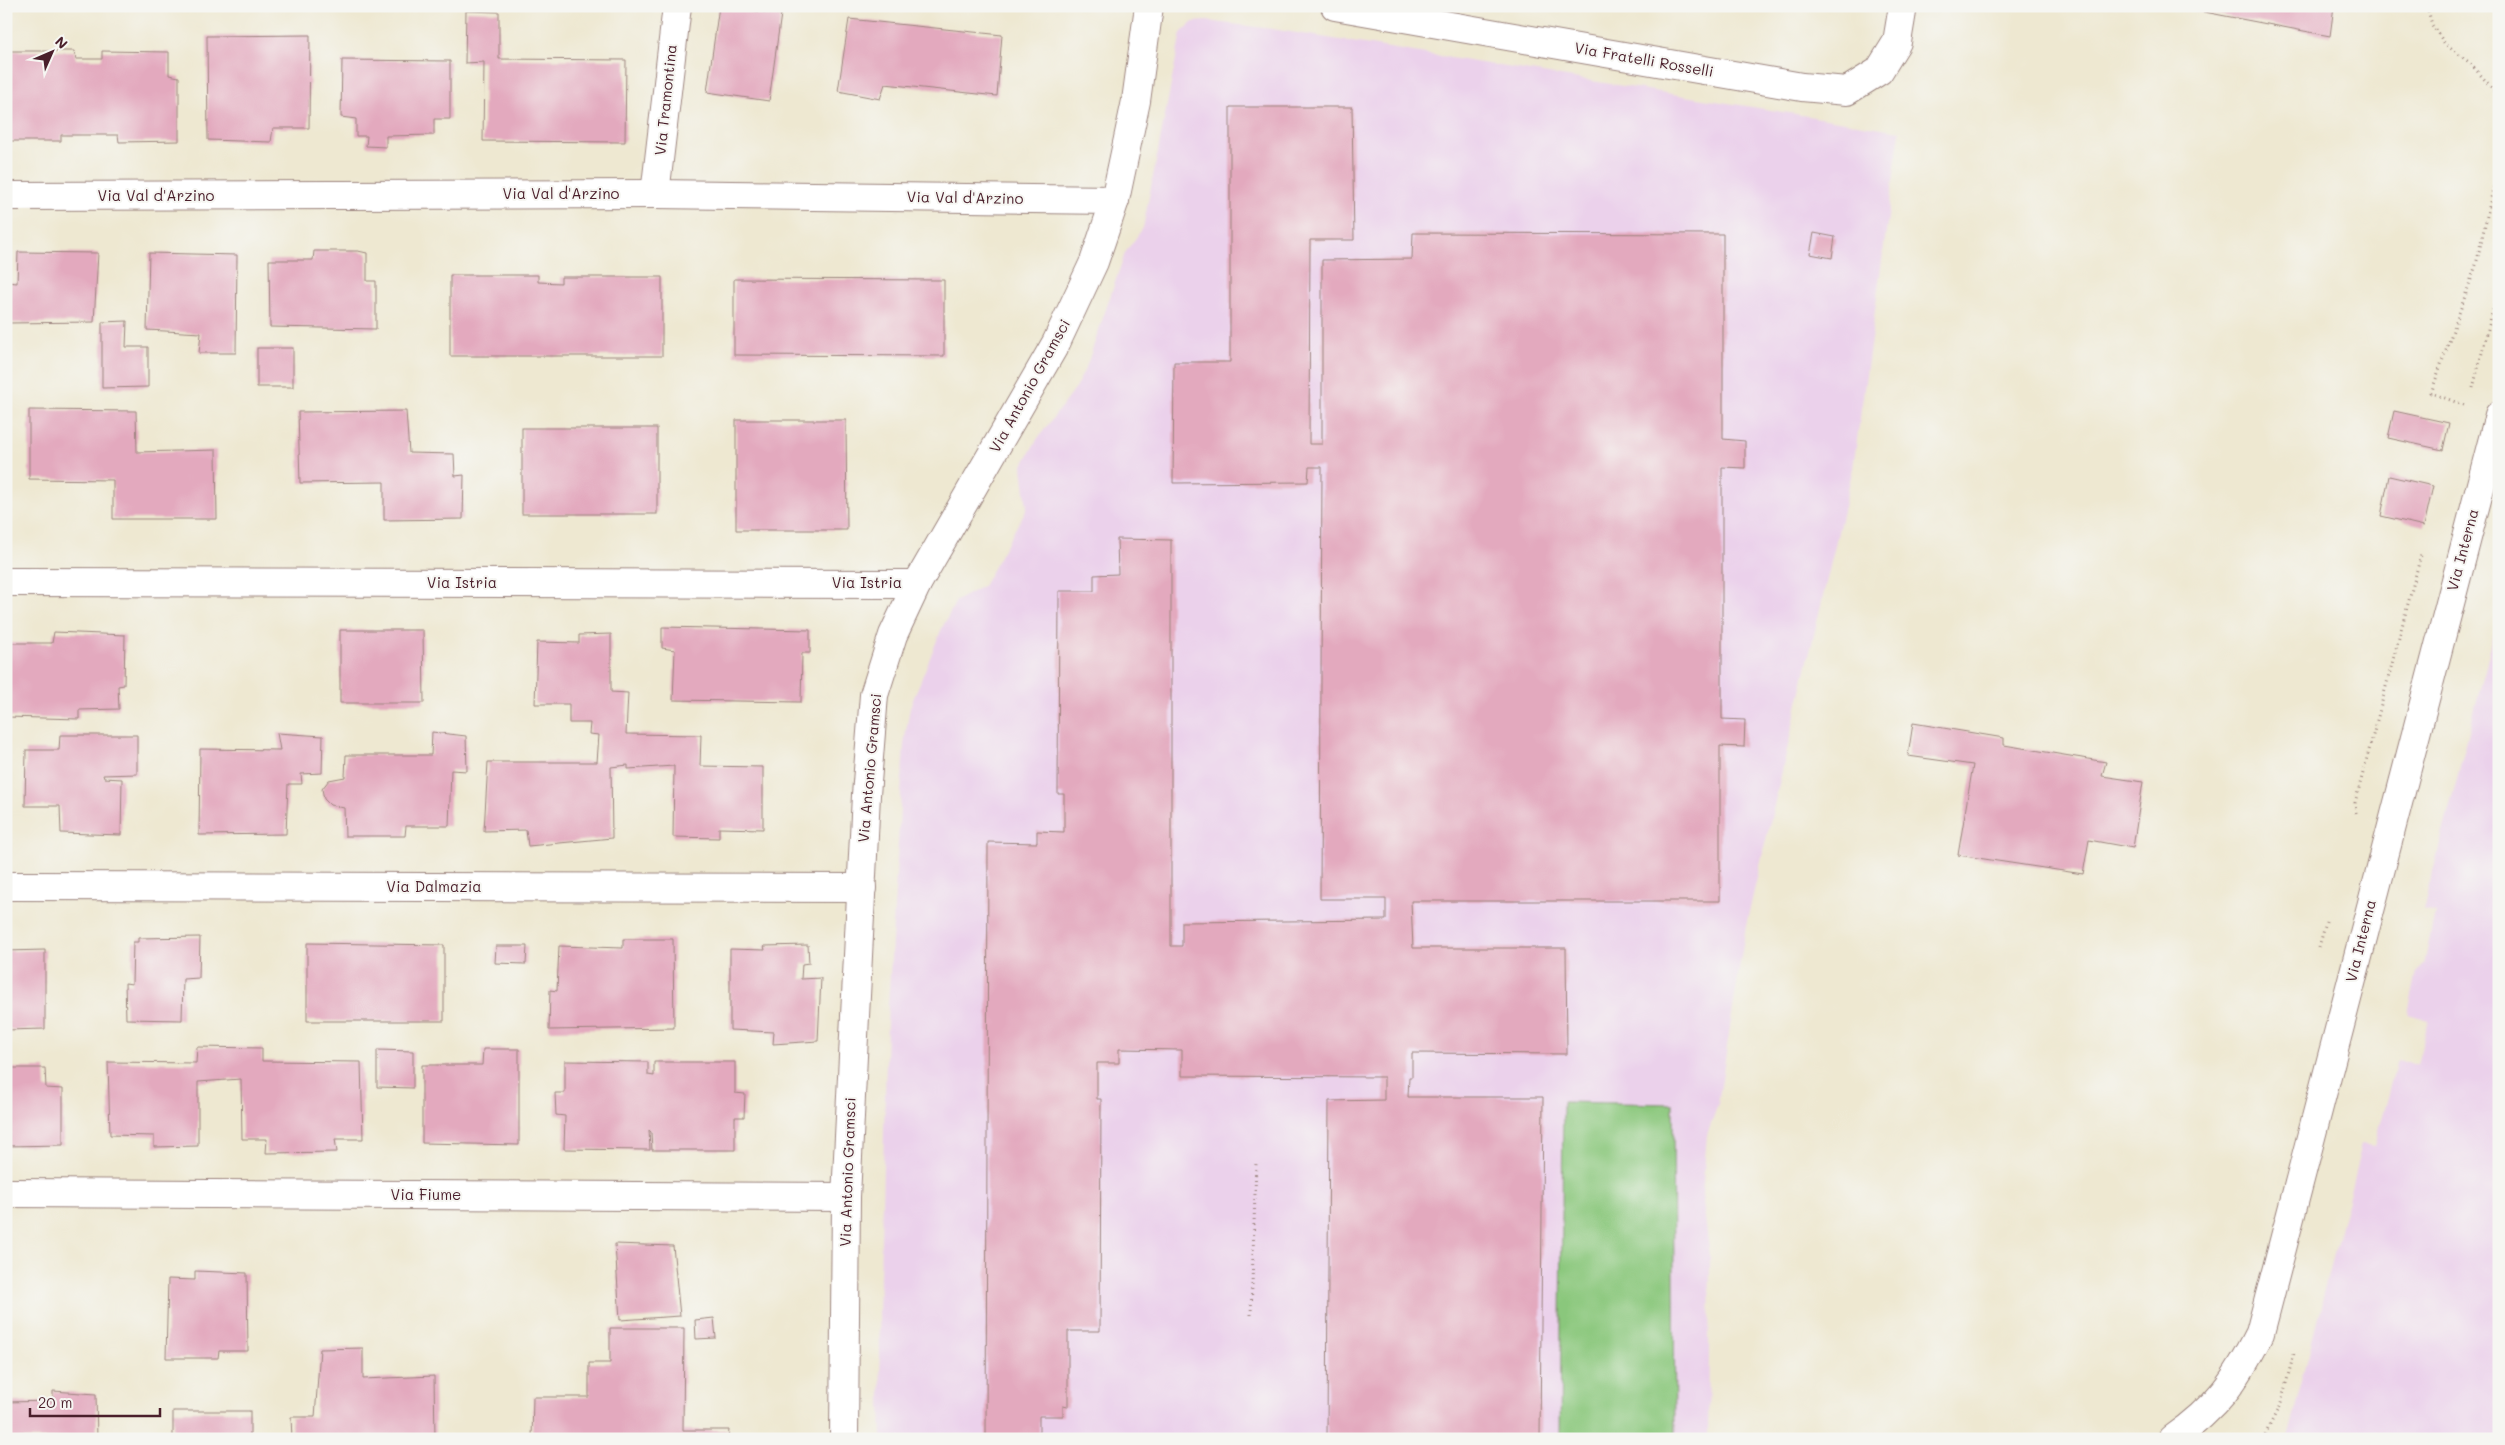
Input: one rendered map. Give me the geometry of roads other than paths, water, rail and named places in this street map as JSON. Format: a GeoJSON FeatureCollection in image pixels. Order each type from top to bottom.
{"type":"FeatureCollection","features":[{"type":"Feature","properties":{"kind":"street","name":"Via Tramontina"},"geometry":{"type":"LineString","coordinates":[[655,194],[676,6]]}},
{"type":"Feature","properties":{"kind":"street","name":"Via Antonio Gramsci"},"geometry":{"type":"LineString","coordinates":[[844,1439],[846,1197],[866,794],[874,695],[893,635],[918,584],[1056,343],[1094,262],[1115,200],[1136,101],[1149,6]]}},
{"type":"Feature","properties":{"kind":"street","name":"Via Fratelli Rosselli"},"geometry":{"type":"LineString","coordinates":[[1335,6],[1802,88],[1847,91],[1879,71],[1897,42],[1903,6]]}},
{"type":"Feature","properties":{"kind":"street","name":"Via Val d'Arzino"},"geometry":{"type":"LineString","coordinates":[[6,196],[655,194],[1115,200]]}},
{"type":"Feature","properties":{"kind":"street","name":"Via Interna"},"geometry":{"type":"LineString","coordinates":[[2172,1439],[2199,1419],[2221,1397],[2242,1370],[2260,1333],[2499,415]]}},
{"type":"Feature","properties":{"kind":"street","name":"Via Istria"},"geometry":{"type":"LineString","coordinates":[[6,582],[918,584]]}},
{"type":"Feature","properties":{"kind":"street","name":"Via Dalmazia"},"geometry":{"type":"LineString","coordinates":[[6,886],[862,888]]}},
{"type":"Feature","properties":{"kind":"street","name":"Via Fiume"},"geometry":{"type":"LineString","coordinates":[[6,1193],[846,1197]]}}]}
